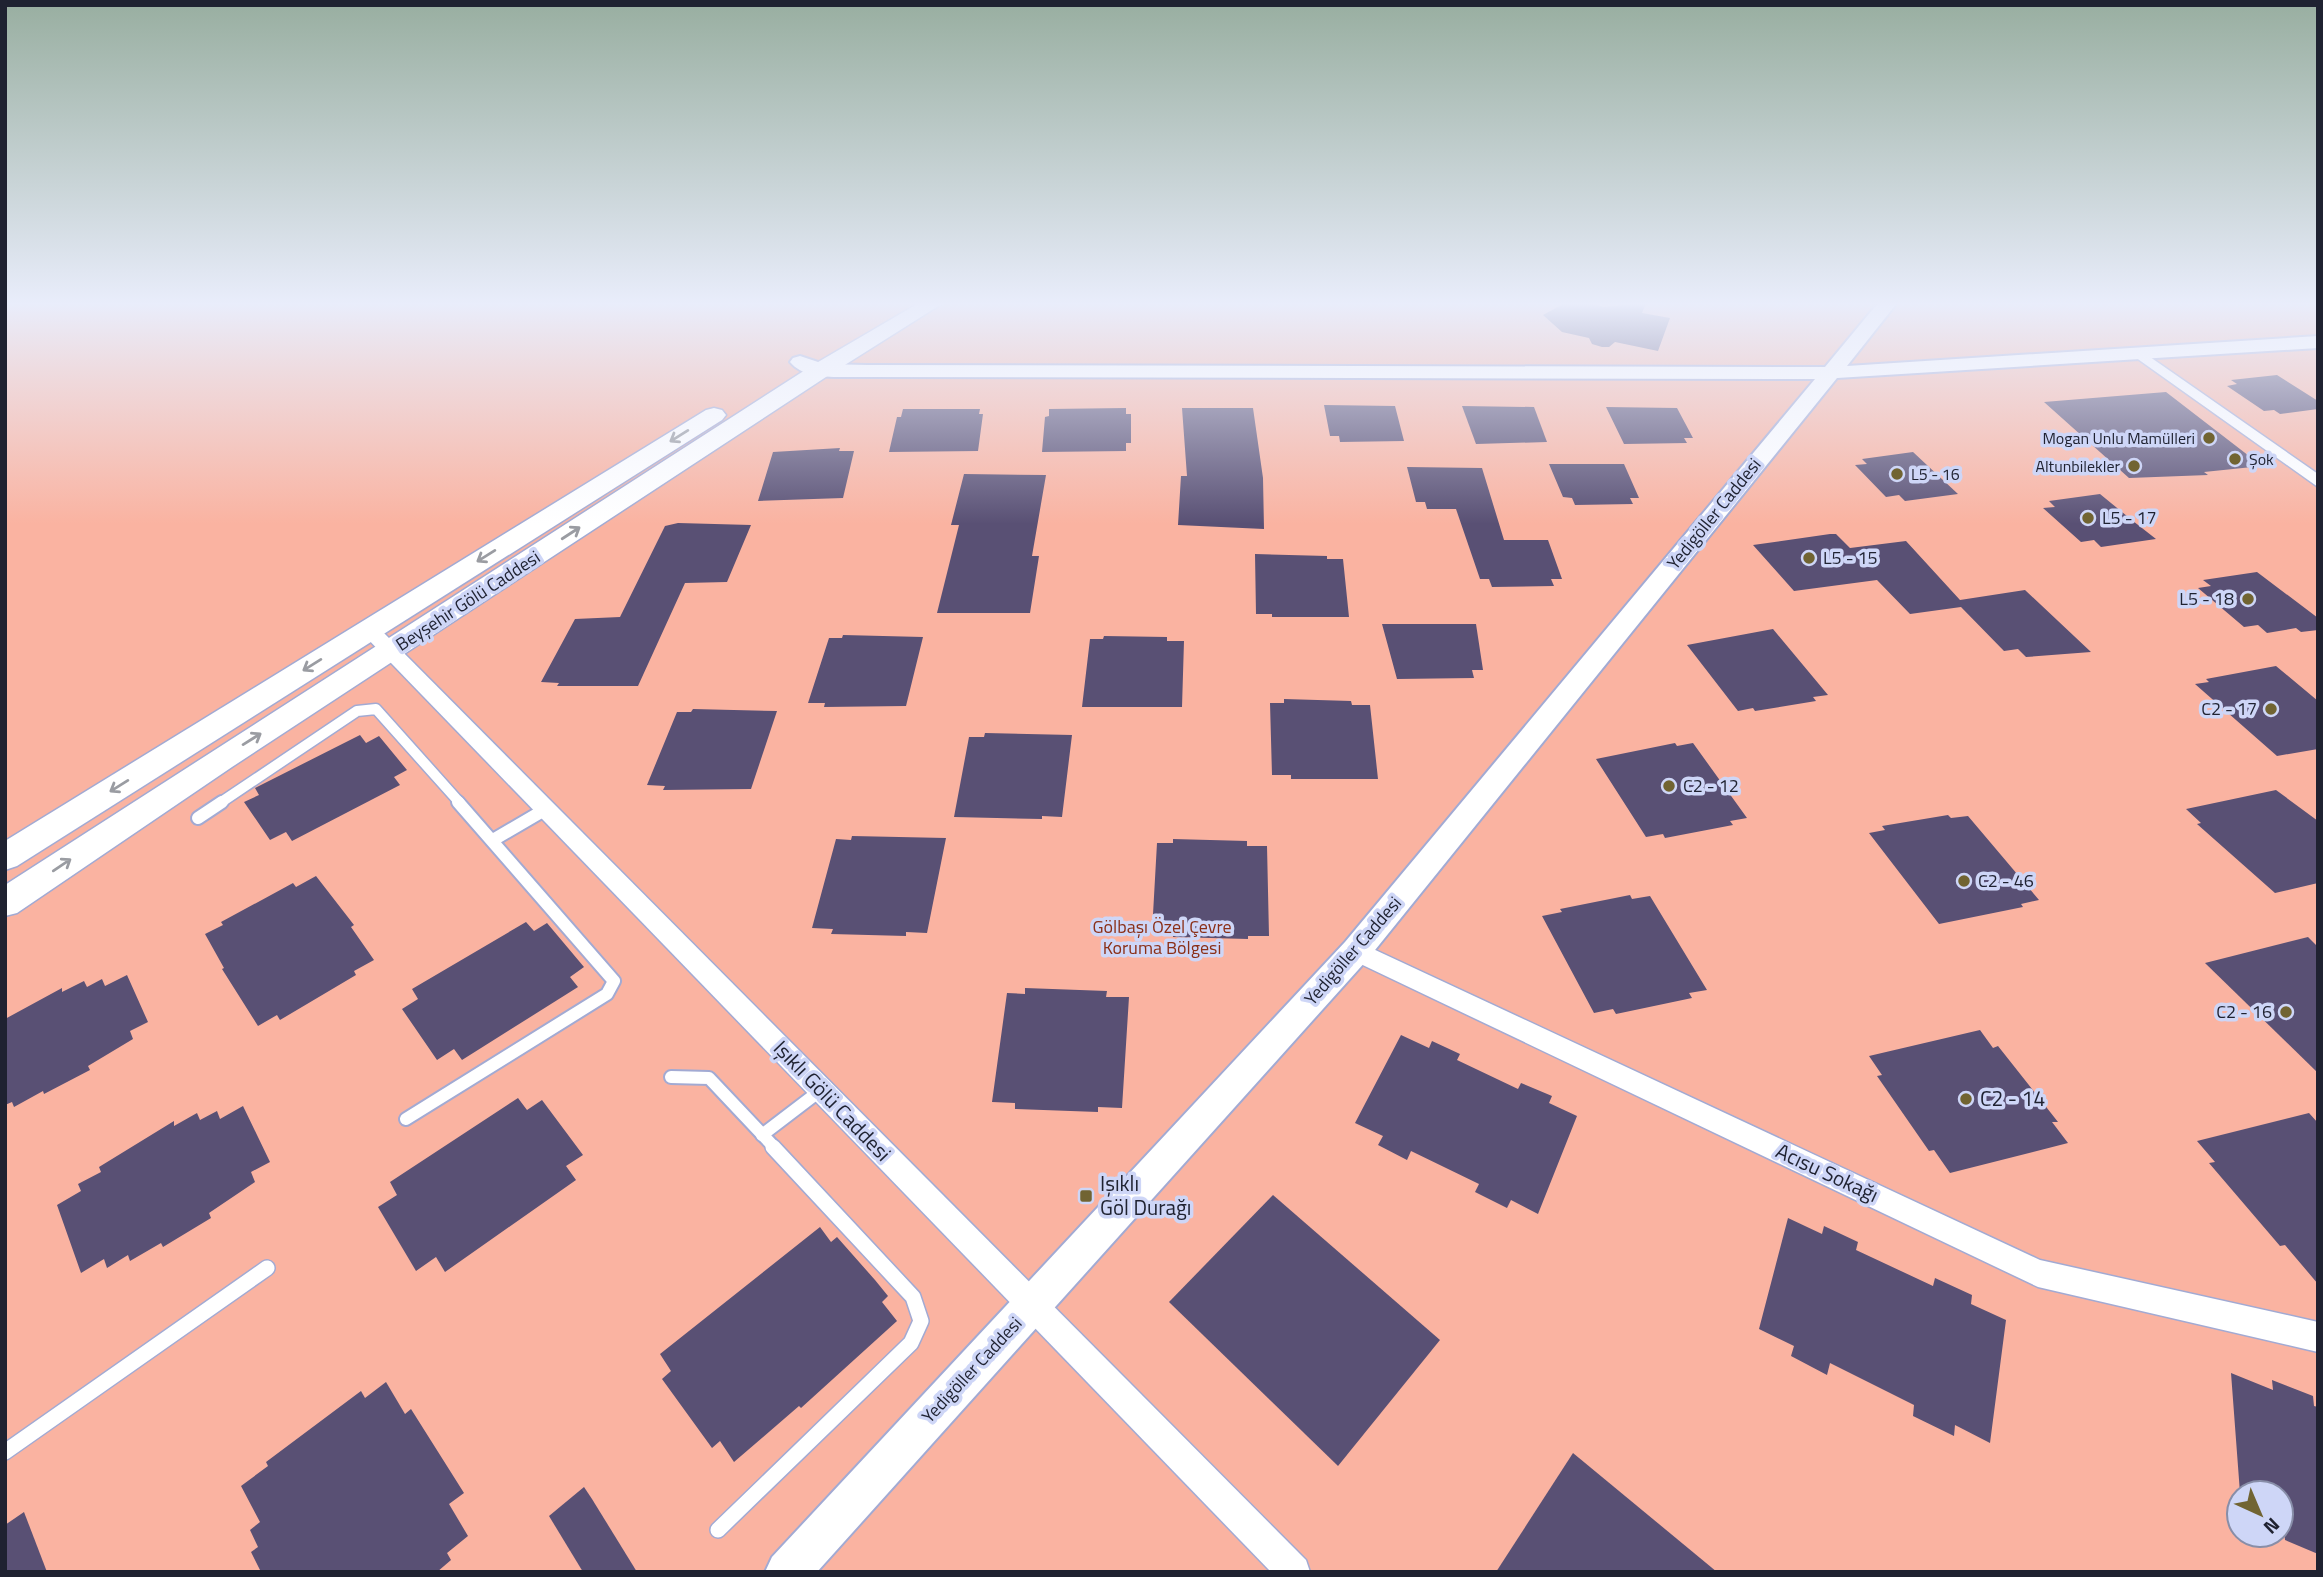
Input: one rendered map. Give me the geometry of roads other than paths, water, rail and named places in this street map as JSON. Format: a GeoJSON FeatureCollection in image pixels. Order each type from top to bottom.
{"type":"FeatureCollection","features":[{"type":"Feature","properties":{"kind":"main road"},"geometry":{"type":"LineString","coordinates":[[5,857],[369,629],[793,377]]}},
{"type":"Feature","properties":{"kind":"main road","name":"Beyşehir Gölü Caddesi"},"geometry":{"type":"LineString","coordinates":[[5,903],[221,759],[391,651],[795,377]]}},
{"type":"Feature","properties":{"kind":"street","name":"Yedigöller Caddesi"},"geometry":{"type":"LineString","coordinates":[[787,1572],[1356,951],[1826,377]]}},
{"type":"Feature","properties":{"kind":"street"},"geometry":{"type":"LineString","coordinates":[[2171,377],[2318,482]]}},
{"type":"Feature","properties":{"kind":"street","name":"Işıklı Gölü Caddesi"},"geometry":{"type":"LineString","coordinates":[[369,629],[1294,1572]]}},
{"type":"Feature","properties":{"kind":"street","name":"Acısu Sokağı"},"geometry":{"type":"LineString","coordinates":[[1356,951],[2038,1273],[2318,1337]]}},
{"type":"Feature","properties":{"kind":"lane"},"geometry":{"type":"LineString","coordinates":[[198,818],[357,710],[376,709],[610,973],[614,981],[612,988],[595,1002],[406,1119]]}},
{"type":"Feature","properties":{"kind":"lane"},"geometry":{"type":"LineString","coordinates":[[493,840],[546,809]]}},
{"type":"Feature","properties":{"kind":"lane"},"geometry":{"type":"LineString","coordinates":[[671,1077],[709,1077],[913,1297],[922,1311],[922,1329],[911,1343],[718,1530]]}},
{"type":"Feature","properties":{"kind":"lane"},"geometry":{"type":"LineString","coordinates":[[762,1135],[821,1090]]}},
{"type":"Feature","properties":{"kind":"lane"},"geometry":{"type":"LineString","coordinates":[[5,1452],[267,1268]]}},
{"type":"Feature","properties":{"kind":"place","name":"Mogan Unlu Mamülleri"},"geometry":{"type":"Point","coordinates":[2209,438]}},
{"type":"Feature","properties":{"kind":"place","name":"Şok"},"geometry":{"type":"Point","coordinates":[2235,459]}},
{"type":"Feature","properties":{"kind":"place","name":"Altunbilekler"},"geometry":{"type":"Point","coordinates":[2134,466]}},
{"type":"Feature","properties":{"kind":"place","name":"L5 - 16"},"geometry":{"type":"Point","coordinates":[1897,474]}},
{"type":"Feature","properties":{"kind":"place","name":"L5 - 17"},"geometry":{"type":"Point","coordinates":[2088,518]}},
{"type":"Feature","properties":{"kind":"place","name":"L5 - 15"},"geometry":{"type":"Point","coordinates":[1809,558]}},
{"type":"Feature","properties":{"kind":"place","name":"L5 - 18"},"geometry":{"type":"Point","coordinates":[2248,599]}},
{"type":"Feature","properties":{"kind":"place","name":"C2 - 17"},"geometry":{"type":"Point","coordinates":[2271,709]}},
{"type":"Feature","properties":{"kind":"place","name":"C2 - 12"},"geometry":{"type":"Point","coordinates":[1669,786]}},
{"type":"Feature","properties":{"kind":"place","name":"C2 - 46"},"geometry":{"type":"Point","coordinates":[1964,881]}},
{"type":"Feature","properties":{"kind":"place","name":"C2 - 16"},"geometry":{"type":"Point","coordinates":[2286,1012]}},
{"type":"Feature","properties":{"kind":"place","name":"C2 - 14"},"geometry":{"type":"Point","coordinates":[1966,1099]}},
{"type":"Feature","properties":{"kind":"place","name":"Işıklı Göl Durağı"},"geometry":{"type":"Point","coordinates":[1086,1196]}},
{"type":"Feature","properties":{"kind":"park label","name":"Gölbaşı Özel Çevre Koruma Bölgesi"},"geometry":{"type":"Point","coordinates":[1162,937]}}]}
